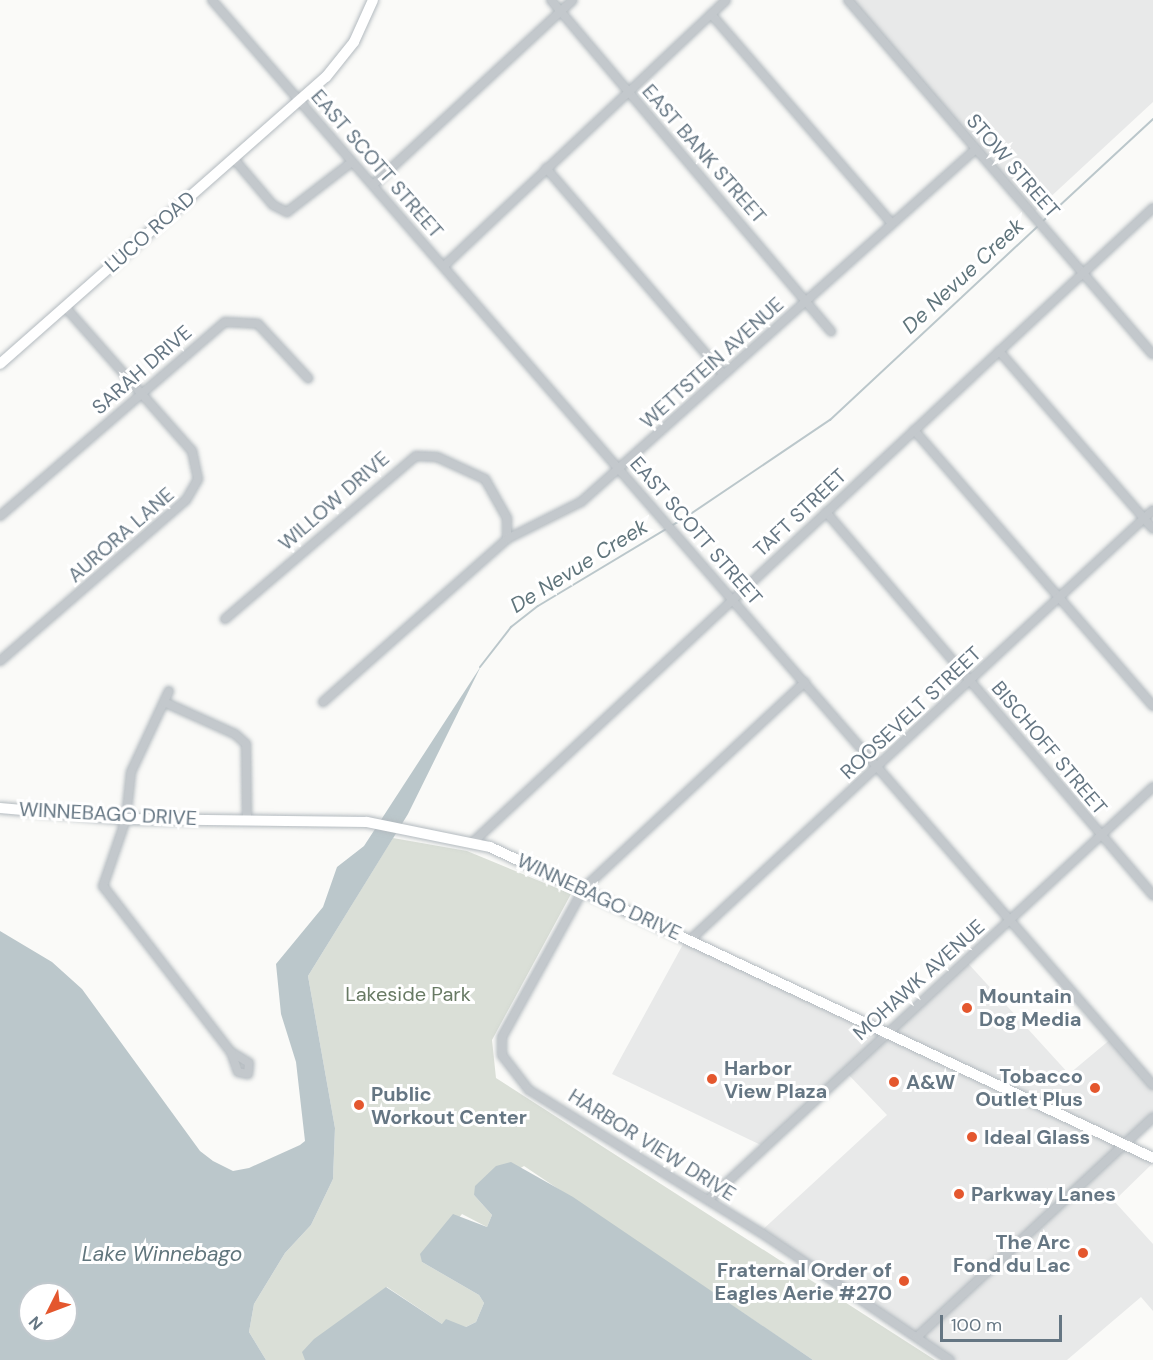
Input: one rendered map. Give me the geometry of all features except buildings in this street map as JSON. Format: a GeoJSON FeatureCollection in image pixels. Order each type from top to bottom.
{"type":"FeatureCollection","features":[{"type":"Feature","properties":{"kind":"main road","name":"LUCO ROAD"},"geometry":{"type":"LineString","coordinates":[[0,364],[301,102],[347,53],[373,0]]}},
{"type":"Feature","properties":{"kind":"main road","name":"WINNEBAGO DRIVE"},"geometry":{"type":"LineString","coordinates":[[0,808],[126,819],[247,818],[367,822],[406,827],[472,843],[584,888],[1153,1158]]}},
{"type":"Feature","properties":{"kind":"street","name":"EAST SCOTT STREET"},"geometry":{"type":"LineString","coordinates":[[212,0],[352,162],[446,265],[659,515],[1153,1085]]}},
{"type":"Feature","properties":{"kind":"street","name":"EAST BANK STREET"},"geometry":{"type":"LineString","coordinates":[[551,0],[807,299],[831,331]]}},
{"type":"Feature","properties":{"kind":"street"},"geometry":{"type":"LineString","coordinates":[[373,185],[573,0]]}},
{"type":"Feature","properties":{"kind":"street"},"geometry":{"type":"LineString","coordinates":[[446,265],[628,90],[726,0]]}},
{"type":"Feature","properties":{"kind":"street","name":"STOW STREET"},"geometry":{"type":"LineString","coordinates":[[848,0],[1153,354]]}},
{"type":"Feature","properties":{"kind":"street"},"geometry":{"type":"LineString","coordinates":[[711,14],[892,224]]}},
{"type":"Feature","properties":{"kind":"street","name":"WETTSTEIN AVENUE"},"geometry":{"type":"LineString","coordinates":[[323,702],[507,539],[572,509],[976,149]]}},
{"type":"Feature","properties":{"kind":"street"},"geometry":{"type":"LineString","coordinates":[[234,159],[275,207],[287,212],[352,162]]}},
{"type":"Feature","properties":{"kind":"street"},"geometry":{"type":"LineString","coordinates":[[546,168],[723,374]]}},
{"type":"Feature","properties":{"kind":"street","name":"TAFT STREET"},"geometry":{"type":"LineString","coordinates":[[472,843],[732,598],[1153,208]]}},
{"type":"Feature","properties":{"kind":"street","name":"AURORA LANE"},"geometry":{"type":"LineString","coordinates":[[0,661],[193,491],[198,471],[194,454],[65,306]]}},
{"type":"Feature","properties":{"kind":"street","name":"SARAH DRIVE"},"geometry":{"type":"LineString","coordinates":[[0,516],[214,328],[236,319],[255,322],[273,335],[308,378]]}},
{"type":"Feature","properties":{"kind":"street"},"geometry":{"type":"LineString","coordinates":[[999,351],[1153,529]]}},
{"type":"Feature","properties":{"kind":"street"},"geometry":{"type":"LineString","coordinates":[[914,430],[1153,706]]}},
{"type":"Feature","properties":{"kind":"street","name":"WILLOW DRIVE"},"geometry":{"type":"LineString","coordinates":[[225,619],[416,456],[437,457],[485,479],[507,518],[507,539]]}},
{"type":"Feature","properties":{"kind":"street","name":"ROOSEVELT STREET"},"geometry":{"type":"LineString","coordinates":[[691,939],[1153,510]]}},
{"type":"Feature","properties":{"kind":"street","name":"BISCHOFF STREET"},"geometry":{"type":"LineString","coordinates":[[826,512],[1153,896]]}},
{"type":"Feature","properties":{"kind":"street","name":"HARBOR VIEW DRIVE"},"geometry":{"type":"LineString","coordinates":[[805,682],[584,888],[502,1037],[504,1062],[529,1090],[708,1200],[918,1336],[950,1360]]}},
{"type":"Feature","properties":{"kind":"street"},"geometry":{"type":"LineString","coordinates":[[169,691],[131,772],[126,819],[105,872],[106,895],[231,1052]]}},
{"type":"Feature","properties":{"kind":"street"},"geometry":{"type":"LineString","coordinates":[[164,702],[235,734],[246,744],[247,818]]}},
{"type":"Feature","properties":{"kind":"street","name":"MOHAWK AVENUE"},"geometry":{"type":"LineString","coordinates":[[708,1200],[886,1032],[1153,787]]}},
{"type":"Feature","properties":{"kind":"street"},"geometry":{"type":"LineString","coordinates":[[918,1336],[1153,1118]]}},
{"type":"Feature","properties":{"kind":"shaded area"},"geometry":{"type":"Polygon","coordinates":[[[848,0],[1153,0],[1153,102],[1032,214],[848,0]]]}},
{"type":"Feature","properties":{"kind":"shaded area"},"geometry":{"type":"Polygon","coordinates":[[[687,937],[886,1032],[965,960],[1069,1074],[1112,1038],[1153,1085],[1153,1118],[1124,1145],[1153,1163],[1114,1201],[1153,1244],[1153,1311],[1141,1297],[1067,1360],[950,1360],[760,1232],[887,1115],[845,1071],[765,1147],[612,1074],[687,937]]]}},
{"type":"Feature","properties":{"kind":"green space","name":"Lakeside Park"},"geometry":{"type":"Polygon","coordinates":[[[393,838],[467,851],[571,894],[492,1040],[496,1078],[935,1360],[813,1360],[524,1166],[474,1195],[492,1215],[487,1227],[462,1214],[422,1262],[479,1295],[484,1303],[476,1322],[466,1327],[442,1324],[387,1287],[318,1340],[305,1360],[266,1360],[249,1332],[254,1304],[285,1253],[311,1225],[333,1179],[335,1128],[308,976],[393,838]]]}},
{"type":"Feature","properties":{"kind":"water","name":"Lake Winnebago"},"geometry":{"type":"Polygon","coordinates":[[[481,666],[408,814],[308,976],[335,1128],[333,1179],[311,1225],[285,1253],[254,1304],[249,1332],[266,1360],[0,1360],[0,931],[52,962],[82,989],[200,1151],[213,1161],[233,1171],[249,1168],[305,1141],[296,1062],[281,1014],[276,964],[323,907],[337,867],[364,846],[481,666]]]}},
{"type":"Feature","properties":{"kind":"water"},"geometry":{"type":"Polygon","coordinates":[[[511,1162],[573,1197],[813,1360],[305,1360],[302,1352],[314,1339],[386,1287],[442,1324],[446,1319],[466,1327],[476,1322],[484,1303],[479,1295],[422,1262],[420,1254],[453,1214],[487,1227],[492,1215],[474,1195],[475,1186],[496,1166],[511,1162]]]}},
{"type":"Feature","properties":{"kind":"waterway","name":"De Nevue Creek"},"geometry":{"type":"LineString","coordinates":[[1043,221],[1153,119]]}},
{"type":"Feature","properties":{"kind":"waterway","name":"De Nevue Creek"},"geometry":{"type":"LineString","coordinates":[[480,667],[511,627],[538,606],[686,517],[830,420],[1039,225]]}},
{"type":"Feature","properties":{"kind":"place","name":"Mountain Dog Media"},"geometry":{"type":"Point","coordinates":[967,1008]}},
{"type":"Feature","properties":{"kind":"place","name":"Harbor View Plaza"},"geometry":{"type":"Point","coordinates":[712,1079]}},
{"type":"Feature","properties":{"kind":"place","name":"A&W"},"geometry":{"type":"Point","coordinates":[894,1082]}},
{"type":"Feature","properties":{"kind":"place","name":"Tobacco Outlet Plus"},"geometry":{"type":"Point","coordinates":[1095,1088]}},
{"type":"Feature","properties":{"kind":"place","name":"Public Workout Center"},"geometry":{"type":"Point","coordinates":[359,1105]}},
{"type":"Feature","properties":{"kind":"place","name":"Ideal Glass"},"geometry":{"type":"Point","coordinates":[972,1137]}},
{"type":"Feature","properties":{"kind":"place","name":"Parkway Lanes"},"geometry":{"type":"Point","coordinates":[959,1194]}},
{"type":"Feature","properties":{"kind":"place","name":"The Arc Fond du Lac"},"geometry":{"type":"Point","coordinates":[1083,1253]}},
{"type":"Feature","properties":{"kind":"place","name":"Fraternal Order of Eagles Aerie #270"},"geometry":{"type":"Point","coordinates":[904,1281]}}]}
